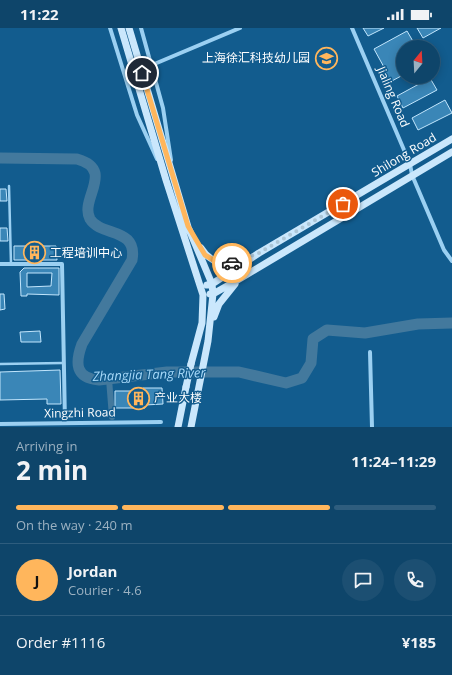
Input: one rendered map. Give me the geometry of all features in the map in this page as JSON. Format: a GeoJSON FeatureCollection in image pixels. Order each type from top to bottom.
{"type":"FeatureCollection","features":[{"type":"Feature","properties":{"kind":"main road"},"geometry":{"type":"LineString","coordinates":[[121,28],[166,180],[204,295],[202,323],[191,364],[178,427]]}},
{"type":"Feature","properties":{"kind":"main road"},"geometry":{"type":"LineString","coordinates":[[129,28],[188,226],[212,284],[214,294],[204,364],[191,427]]}},
{"type":"Feature","properties":{"kind":"main road","name":"Shilong Road"},"geometry":{"type":"LineString","coordinates":[[201,285],[212,284],[259,253],[452,139]]}},
{"type":"Feature","properties":{"kind":"main road","name":"Shilong Road"},"geometry":{"type":"LineString","coordinates":[[204,295],[214,294],[242,278],[452,152]]}},
{"type":"Feature","properties":{"kind":"main road"},"geometry":{"type":"LineString","coordinates":[[188,226],[205,255],[222,264],[231,264],[259,253]]}},
{"type":"Feature","properties":{"kind":"main road"},"geometry":{"type":"LineString","coordinates":[[210,324],[219,304],[242,278]]}},
{"type":"Feature","properties":{"kind":"street"},"geometry":{"type":"LineString","coordinates":[[110,28],[137,115],[166,180]]}},
{"type":"Feature","properties":{"kind":"street"},"geometry":{"type":"LineString","coordinates":[[141,28],[163,108],[174,178]]}},
{"type":"Feature","properties":{"kind":"street"},"geometry":{"type":"LineString","coordinates":[[152,65],[240,28]]}},
{"type":"Feature","properties":{"kind":"street","name":"Jialing Road"},"geometry":{"type":"LineString","coordinates":[[352,28],[410,164],[412,175],[444,250],[452,261]]}},
{"type":"Feature","properties":{"kind":"street"},"geometry":{"type":"LineString","coordinates":[[0,264],[62,264],[65,423]]}},
{"type":"Feature","properties":{"kind":"street"},"geometry":{"type":"LineString","coordinates":[[370,352],[372,427]]}},
{"type":"Feature","properties":{"kind":"street","name":"Xingzhi Road"},"geometry":{"type":"LineString","coordinates":[[0,424],[38,425],[65,423],[161,422]]}},
{"type":"Feature","properties":{"kind":"lane"},"geometry":{"type":"LineString","coordinates":[[9,186],[11,264]]}},
{"type":"Feature","properties":{"kind":"lane"},"geometry":{"type":"LineString","coordinates":[[0,364],[64,363]]}},
{"type":"Feature","properties":{"kind":"building"},"geometry":{"type":"Polygon","coordinates":[[[363,28],[384,28],[368,36],[363,28]]]}},
{"type":"Feature","properties":{"kind":"building"},"geometry":{"type":"Polygon","coordinates":[[[417,28],[441,28],[423,38],[417,28]]]}},
{"type":"Feature","properties":{"kind":"building"},"geometry":{"type":"Polygon","coordinates":[[[407,31],[412,40],[396,40],[396,79],[390,82],[374,49],[407,31]]]}},
{"type":"Feature","properties":{"kind":"building"},"geometry":{"type":"Polygon","coordinates":[[[419,84],[434,84],[437,90],[403,108],[397,96],[419,84]]]}},
{"type":"Feature","properties":{"kind":"building"},"geometry":{"type":"Polygon","coordinates":[[[445,100],[452,113],[418,130],[412,118],[445,100]]]}},
{"type":"Feature","properties":{"kind":"building"},"geometry":{"type":"Polygon","coordinates":[[[0,189],[6,189],[7,201],[0,201],[0,189]]]}},
{"type":"Feature","properties":{"kind":"building"},"geometry":{"type":"Polygon","coordinates":[[[0,228],[7,228],[8,241],[0,241],[0,228]]]}},
{"type":"Feature","properties":{"kind":"building","name":"工程培训中心"},"geometry":{"type":"Polygon","coordinates":[[[14,246],[56,246],[57,260],[14,260],[14,246]]]}},
{"type":"Feature","properties":{"kind":"building"},"geometry":{"type":"Polygon","coordinates":[[[24,268],[59,268],[59,295],[27,294],[27,296],[21,296],[20,272],[24,268]],[[27,273],[27,287],[51,286],[52,273],[27,273]]]}},
{"type":"Feature","properties":{"kind":"building"},"geometry":{"type":"Polygon","coordinates":[[[0,294],[4,294],[5,309],[0,310],[0,294]]]}},
{"type":"Feature","properties":{"kind":"building"},"geometry":{"type":"Polygon","coordinates":[[[40,331],[41,342],[21,342],[20,332],[40,331]]]}},
{"type":"Feature","properties":{"kind":"building"},"geometry":{"type":"Polygon","coordinates":[[[60,370],[61,404],[47,404],[47,399],[0,400],[0,372],[60,370]]]}},
{"type":"Feature","properties":{"kind":"building","name":"产业大楼"},"geometry":{"type":"Polygon","coordinates":[[[143,388],[162,388],[163,404],[145,405],[145,408],[115,408],[115,391],[143,391],[143,388]]]}},
{"type":"Feature","properties":{"kind":"waterway","name":"Zhangjia Tang River"},"geometry":{"type":"LineString","coordinates":[[0,158],[77,159],[88,164],[94,170],[95,178],[88,211],[90,219],[95,225],[124,237],[130,242],[132,260],[82,344],[78,357],[81,373],[91,379],[99,380],[167,372],[239,372],[286,383],[302,378],[311,363],[313,339],[327,330],[365,333],[418,324],[452,323]]}},
{"type":"Feature","properties":{"kind":"waterway"},"geometry":{"type":"LineString","coordinates":[[109,379],[112,417]]}},
{"type":"Feature","properties":{"kind":"way so far"},"geometry":{"type":"LineString","coordinates":[[232,263],[259,253],[343,204]]}},
{"type":"Feature","properties":{"kind":"place","name":"上海徐汇科技幼儿园"},"geometry":{"type":"Point","coordinates":[326,58]}},
{"type":"Feature","properties":{"kind":"place","name":"工程培训中心"},"geometry":{"type":"Point","coordinates":[35,253]}},
{"type":"Feature","properties":{"kind":"place","name":"产业大楼"},"geometry":{"type":"Point","coordinates":[139,398]}},
{"type":"Feature","properties":{"kind":"route"},"geometry":{"type":"LineString","coordinates":[[142,73],[188,226],[205,255],[222,264],[232,263]]}}]}
